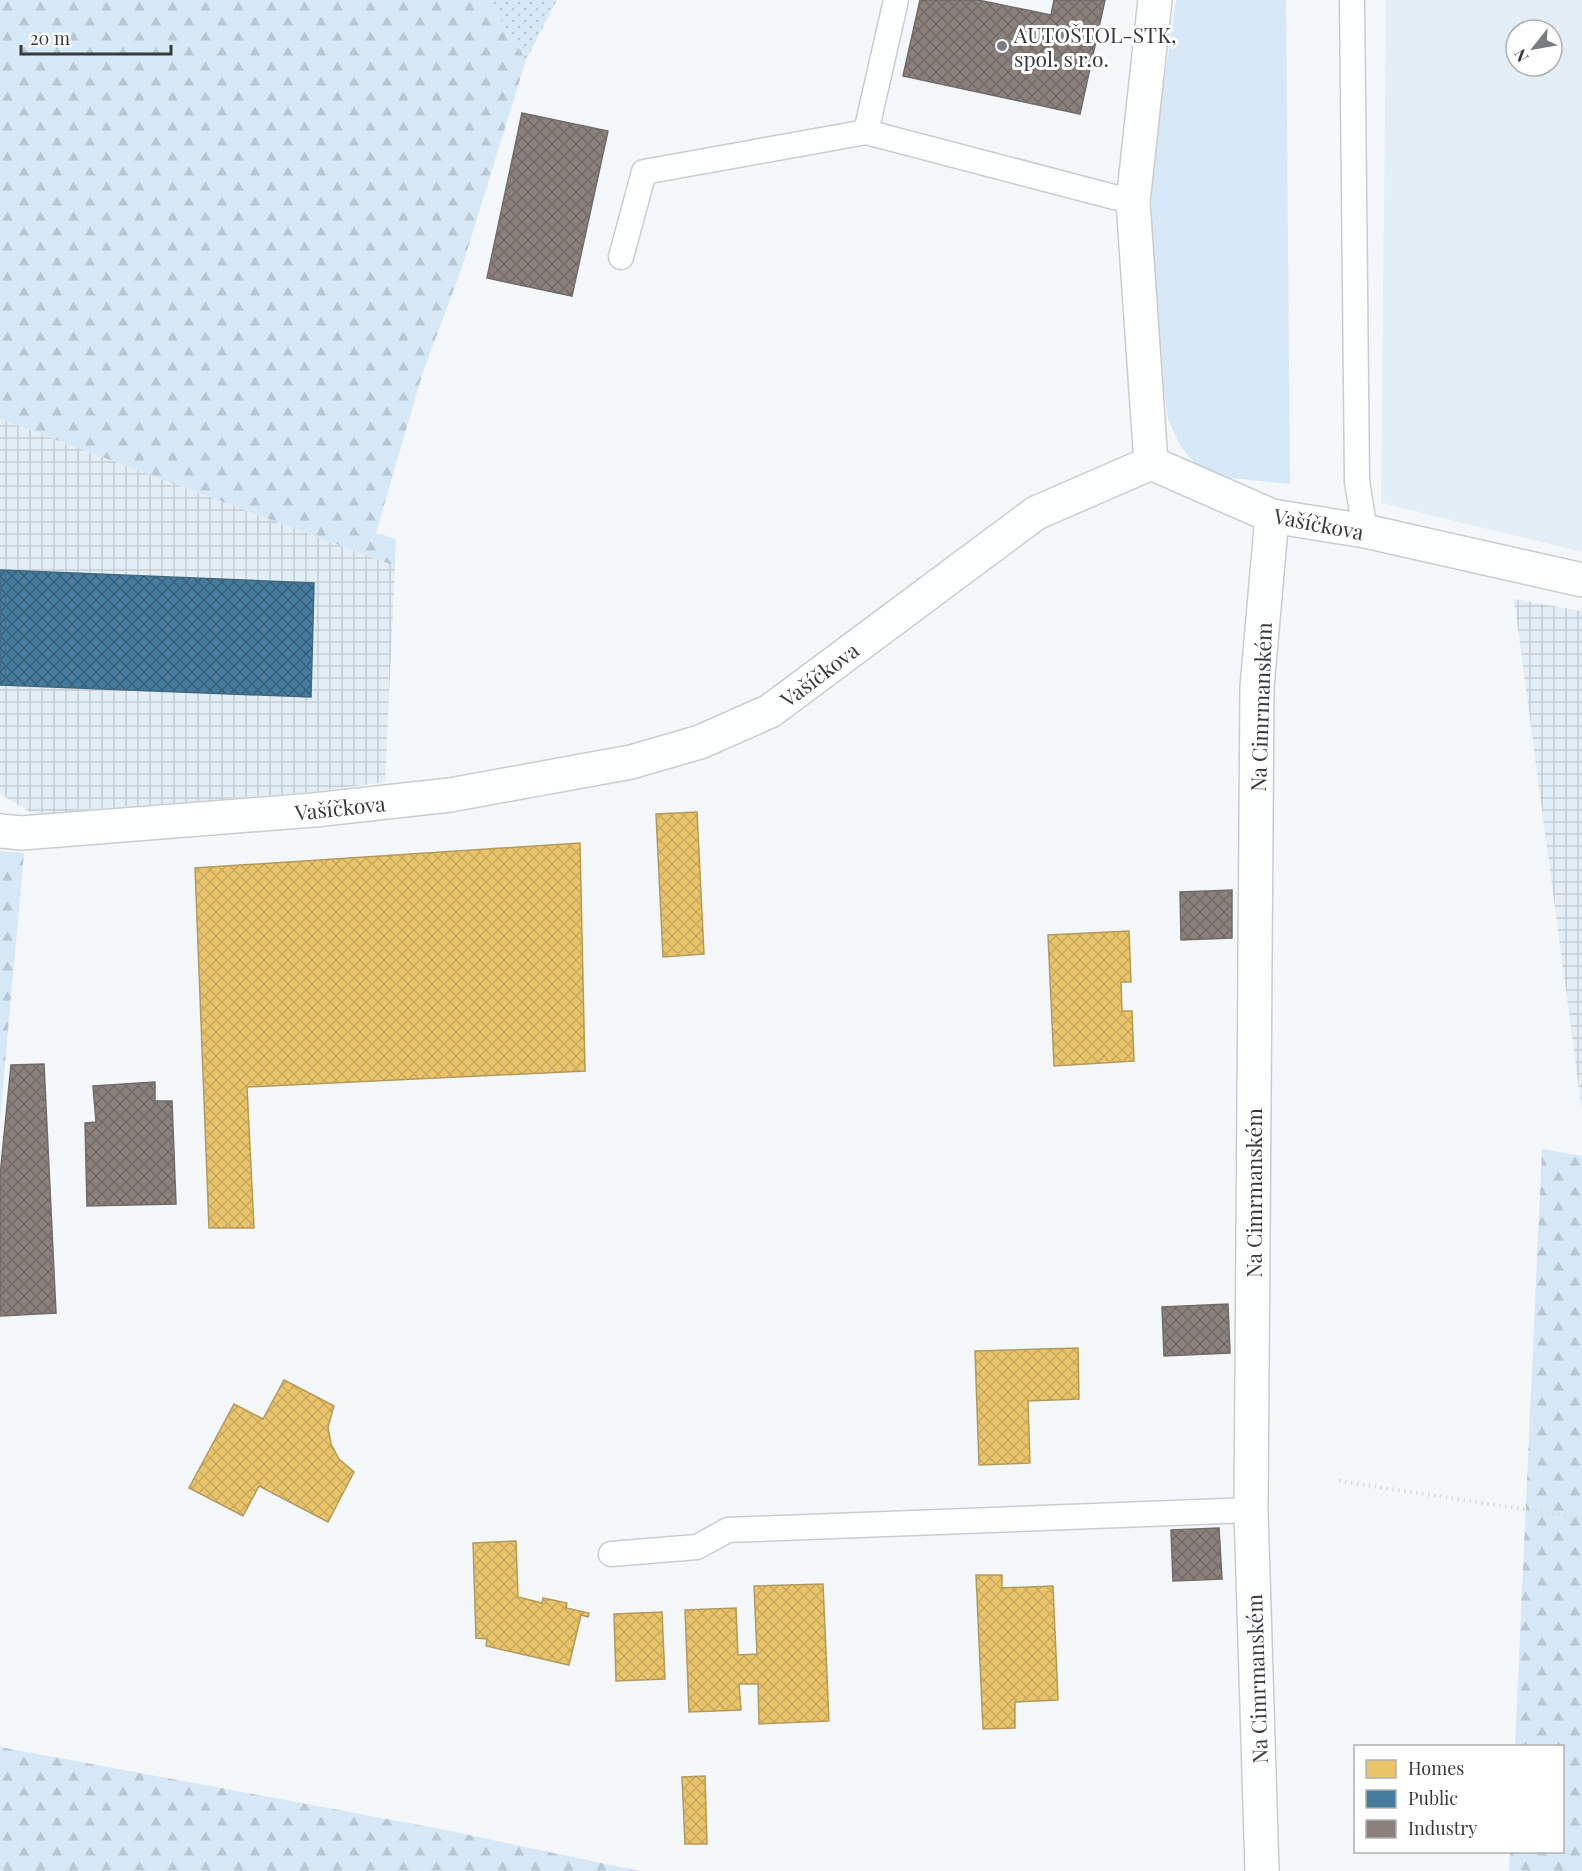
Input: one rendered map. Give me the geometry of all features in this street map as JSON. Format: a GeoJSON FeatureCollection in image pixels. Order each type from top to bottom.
{"type":"FeatureCollection","features":[{"type":"Feature","properties":{"kind":"street"},"geometry":{"type":"LineString","coordinates":[[1151,463],[1133,202],[1155,0]]}},
{"type":"Feature","properties":{"kind":"street","name":"Vašíčkova"},"geometry":{"type":"LineString","coordinates":[[0,831],[22,832],[314,810],[450,795],[631,762],[700,742],[770,711],[1036,513],[1151,463],[1272,516],[1365,531],[1582,580]]}},
{"type":"Feature","properties":{"kind":"street","name":"Na Cimrmanském"},"geometry":{"type":"LineString","coordinates":[[1262,1871],[1251,1510],[1257,687],[1272,516]]}},
{"type":"Feature","properties":{"kind":"lane"},"geometry":{"type":"LineString","coordinates":[[866,132],[896,0]]}},
{"type":"Feature","properties":{"kind":"lane"},"geometry":{"type":"LineString","coordinates":[[1352,0],[1357,481],[1365,531]]}},
{"type":"Feature","properties":{"kind":"lane"},"geometry":{"type":"LineString","coordinates":[[621,257],[644,172],[866,132],[1133,202]]}},
{"type":"Feature","properties":{"kind":"lane"},"geometry":{"type":"LineString","coordinates":[[611,1554],[697,1547],[728,1530],[1251,1510]]}},
{"type":"Feature","properties":{"kind":"path"},"geometry":{"type":"LineString","coordinates":[[1339,1481],[1582,1518]]}},
{"type":"Feature","properties":{"kind":"path"},"geometry":{"type":"LineString","coordinates":[[0,1867],[4,1871]]}},
{"type":"Feature","properties":{"kind":"shaded area"},"geometry":{"type":"Polygon","coordinates":[[[1386,0],[1582,0],[1582,552],[1381,503],[1386,0]]]}},
{"type":"Feature","properties":{"kind":"shaded area"},"geometry":{"type":"Polygon","coordinates":[[[0,419],[395,566],[385,782],[311,792],[34,814],[0,794],[0,419]]]}},
{"type":"Feature","properties":{"kind":"shaded area"},"geometry":{"type":"Polygon","coordinates":[[[1513,599],[1582,611],[1582,1111],[1515,606],[1513,599]]]}},
{"type":"Feature","properties":{"kind":"green space"},"geometry":{"type":"Polygon","coordinates":[[[0,0],[488,0],[526,60],[462,267],[422,375],[376,533],[396,539],[395,566],[0,419],[0,0]]]}},
{"type":"Feature","properties":{"kind":"green space"},"geometry":{"type":"Polygon","coordinates":[[[488,0],[557,0],[526,60],[488,0]]]}},
{"type":"Feature","properties":{"kind":"green space"},"geometry":{"type":"Polygon","coordinates":[[[1176,0],[1286,0],[1290,484],[1231,478],[1201,470],[1181,447],[1168,419],[1159,359],[1151,237],[1152,165],[1176,0]]]}},
{"type":"Feature","properties":{"kind":"green space"},"geometry":{"type":"Polygon","coordinates":[[[0,851],[24,853],[0,1119],[0,851]]]}},
{"type":"Feature","properties":{"kind":"green space"},"geometry":{"type":"Polygon","coordinates":[[[1542,1149],[1582,1156],[1582,1871],[1509,1871],[1510,1853],[1564,1853],[1564,1745],[1515,1745],[1542,1149]]]}},
{"type":"Feature","properties":{"kind":"green space"},"geometry":{"type":"Polygon","coordinates":[[[0,1747],[441,1829],[639,1871],[0,1871],[0,1747]]]}},
{"type":"Feature","properties":{"kind":"building: Homes"},"geometry":{"type":"Polygon","coordinates":[[[697,812],[704,954],[663,957],[656,814],[697,812]]]}},
{"type":"Feature","properties":{"kind":"building: Homes"},"geometry":{"type":"Polygon","coordinates":[[[580,843],[585,1071],[247,1087],[254,1228],[209,1228],[195,868],[580,843]]]}},
{"type":"Feature","properties":{"kind":"building: Homes"},"geometry":{"type":"Polygon","coordinates":[[[1129,931],[1131,982],[1121,982],[1122,1011],[1132,1011],[1134,1061],[1054,1066],[1048,935],[1129,931]]]}},
{"type":"Feature","properties":{"kind":"building: Homes"},"geometry":{"type":"Polygon","coordinates":[[[1078,1348],[1079,1399],[1028,1401],[1030,1463],[979,1465],[975,1351],[1078,1348]]]}},
{"type":"Feature","properties":{"kind":"building: Homes"},"geometry":{"type":"Polygon","coordinates":[[[284,1380],[334,1406],[328,1427],[331,1444],[339,1459],[354,1472],[328,1522],[259,1486],[243,1516],[189,1488],[234,1404],[263,1419],[284,1380]]]}},
{"type":"Feature","properties":{"kind":"building: Homes"},"geometry":{"type":"Polygon","coordinates":[[[516,1541],[518,1597],[542,1603],[543,1598],[567,1603],[566,1608],[589,1613],[588,1617],[581,1615],[569,1665],[486,1646],[487,1639],[476,1638],[473,1543],[516,1541]]]}},
{"type":"Feature","properties":{"kind":"building: Homes"},"geometry":{"type":"Polygon","coordinates":[[[976,1575],[1002,1575],[1002,1588],[1053,1586],[1058,1700],[1015,1702],[1015,1728],[983,1729],[976,1575]]]}},
{"type":"Feature","properties":{"kind":"building: Homes"},"geometry":{"type":"Polygon","coordinates":[[[823,1584],[829,1721],[759,1724],[758,1684],[739,1684],[741,1710],[689,1712],[685,1610],[736,1608],[738,1655],[757,1654],[754,1586],[823,1584]]]}},
{"type":"Feature","properties":{"kind":"building: Homes"},"geometry":{"type":"Polygon","coordinates":[[[662,1612],[665,1679],[616,1681],[614,1614],[662,1612]]]}},
{"type":"Feature","properties":{"kind":"building: Homes"},"geometry":{"type":"Polygon","coordinates":[[[705,1776],[707,1844],[685,1844],[682,1777],[705,1776]]]}},
{"type":"Feature","properties":{"kind":"building: Public"},"geometry":{"type":"Polygon","coordinates":[[[0,570],[314,583],[311,697],[0,685],[0,570]]]}},
{"type":"Feature","properties":{"kind":"building: Industry","name":"AUTOŠTOL-STK, spol. s r.o."},"geometry":{"type":"Polygon","coordinates":[[[920,0],[978,0],[1051,15],[1054,0],[1105,0],[1080,114],[903,76],[920,0]]]}},
{"type":"Feature","properties":{"kind":"building: Industry"},"geometry":{"type":"Polygon","coordinates":[[[522,113],[608,131],[572,296],[487,278],[522,113]]]}},
{"type":"Feature","properties":{"kind":"building: Industry"},"geometry":{"type":"Polygon","coordinates":[[[1232,890],[1232,938],[1181,940],[1180,892],[1232,890]]]}},
{"type":"Feature","properties":{"kind":"building: Industry"},"geometry":{"type":"Polygon","coordinates":[[[44,1064],[56,1313],[0,1316],[0,1176],[11,1065],[44,1064]]]}},
{"type":"Feature","properties":{"kind":"building: Industry"},"geometry":{"type":"Polygon","coordinates":[[[155,1082],[155,1101],[172,1101],[176,1204],[87,1206],[85,1123],[96,1122],[93,1086],[155,1082]]]}},
{"type":"Feature","properties":{"kind":"building: Industry"},"geometry":{"type":"Polygon","coordinates":[[[1228,1304],[1230,1353],[1164,1356],[1162,1307],[1228,1304]]]}},
{"type":"Feature","properties":{"kind":"building: Industry"},"geometry":{"type":"Polygon","coordinates":[[[1219,1528],[1222,1579],[1173,1581],[1171,1530],[1219,1528]]]}},
{"type":"Feature","properties":{"kind":"place","name":"AUTOŠTOL-STK, spol. s r.o."},"geometry":{"type":"Point","coordinates":[1002,46]}}]}
